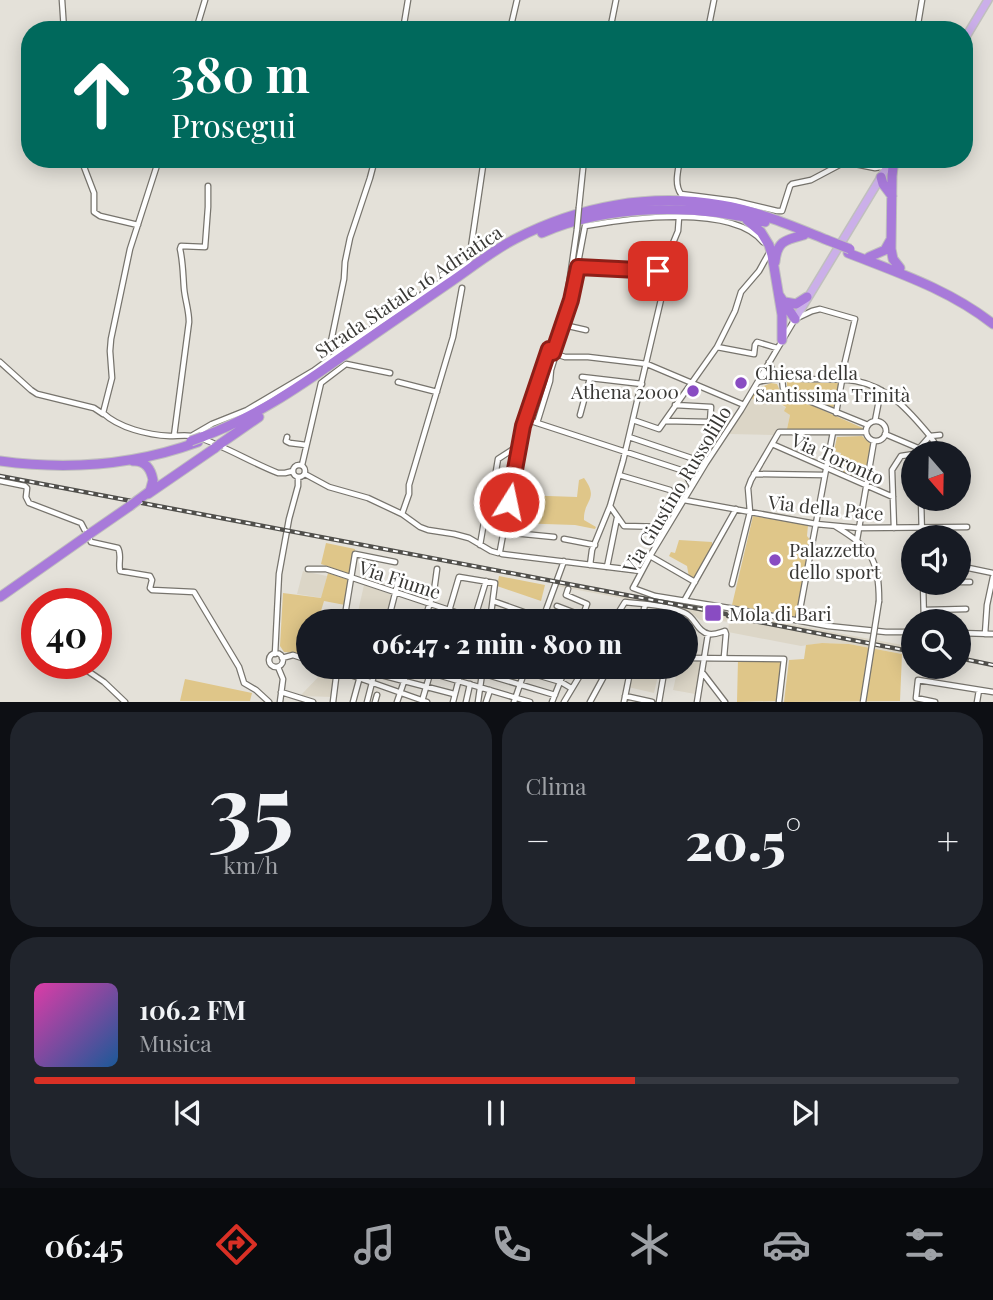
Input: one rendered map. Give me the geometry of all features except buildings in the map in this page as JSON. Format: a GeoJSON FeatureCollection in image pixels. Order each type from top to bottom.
{"type":"FeatureCollection","features":[{"type":"Feature","properties":{"kind":"highway"},"geometry":{"type":"LineString","coordinates":[[891,168],[890,239],[893,259],[900,268]]}},
{"type":"Feature","properties":{"kind":"highway"},"geometry":{"type":"LineString","coordinates":[[881,177],[890,190]]}},
{"type":"Feature","properties":{"kind":"highway"},"geometry":{"type":"LineString","coordinates":[[873,190],[890,190]]}},
{"type":"Feature","properties":{"kind":"highway","name":"Strada Statale 16 Adriatica"},"geometry":{"type":"LineString","coordinates":[[0,459],[65,462],[100,460],[149,453],[198,439],[278,400],[506,244],[577,214],[617,205],[653,201],[710,204],[757,214],[921,282],[951,296],[993,324]]}},
{"type":"Feature","properties":{"kind":"highway","name":"Strada Statale 16 Adriatica"},"geometry":{"type":"LineString","coordinates":[[0,459],[39,465],[85,465],[147,456],[237,426],[270,409],[487,260],[548,230],[586,219],[642,211],[698,211],[742,217],[827,242]]}},
{"type":"Feature","properties":{"kind":"highway"},"geometry":{"type":"LineString","coordinates":[[742,217],[761,232],[769,245],[775,264],[782,315],[779,344]]}},
{"type":"Feature","properties":{"kind":"highway"},"geometry":{"type":"LineString","coordinates":[[775,264],[776,251],[780,244],[804,235]]}},
{"type":"Feature","properties":{"kind":"highway"},"geometry":{"type":"LineString","coordinates":[[869,257],[885,250],[890,239]]}},
{"type":"Feature","properties":{"kind":"highway","name":"Strada Statale 16 Adriatica"},"geometry":{"type":"LineString","coordinates":[[849,251],[900,268],[954,292],[993,318]]}},
{"type":"Feature","properties":{"kind":"highway"},"geometry":{"type":"LineString","coordinates":[[781,298],[796,304],[807,297]]}},
{"type":"Feature","properties":{"kind":"highway"},"geometry":{"type":"LineString","coordinates":[[781,298],[795,318],[789,319],[782,315]]}},
{"type":"Feature","properties":{"kind":"highway"},"geometry":{"type":"LineString","coordinates":[[0,597],[270,409]]}},
{"type":"Feature","properties":{"kind":"highway"},"geometry":{"type":"LineString","coordinates":[[85,465],[101,466],[138,461],[144,463],[152,473],[153,480],[149,491],[134,503]]}},
{"type":"Feature","properties":{"kind":"main road"},"geometry":{"type":"LineString","coordinates":[[973,25],[988,0]]}},
{"type":"Feature","properties":{"kind":"main road"},"geometry":{"type":"LineString","coordinates":[[795,318],[886,168]]}},
{"type":"Feature","properties":{"kind":"street"},"geometry":{"type":"LineString","coordinates":[[62,0],[63,21]]}},
{"type":"Feature","properties":{"kind":"street"},"geometry":{"type":"LineString","coordinates":[[199,21],[205,0]]}},
{"type":"Feature","properties":{"kind":"street"},"geometry":{"type":"LineString","coordinates":[[404,21],[408,0]]}},
{"type":"Feature","properties":{"kind":"street"},"geometry":{"type":"LineString","coordinates":[[512,21],[517,0]]}},
{"type":"Feature","properties":{"kind":"street"},"geometry":{"type":"LineString","coordinates":[[612,21],[616,0]]}},
{"type":"Feature","properties":{"kind":"street"},"geometry":{"type":"LineString","coordinates":[[710,21],[714,0]]}},
{"type":"Feature","properties":{"kind":"street"},"geometry":{"type":"LineString","coordinates":[[918,21],[922,0]]}},
{"type":"Feature","properties":{"kind":"street"},"geometry":{"type":"LineString","coordinates":[[84,168],[94,193],[94,212],[100,216],[138,225]]}},
{"type":"Feature","properties":{"kind":"street"},"geometry":{"type":"LineString","coordinates":[[104,415],[112,378],[111,339],[130,249],[156,168]]}},
{"type":"Feature","properties":{"kind":"street"},"geometry":{"type":"LineString","coordinates":[[330,359],[328,356],[350,238],[372,168]]}},
{"type":"Feature","properties":{"kind":"street"},"geometry":{"type":"LineString","coordinates":[[198,439],[212,424],[247,410],[330,359],[468,263],[483,168]]}},
{"type":"Feature","properties":{"kind":"street"},"geometry":{"type":"LineString","coordinates":[[537,423],[550,381],[553,352],[567,298],[583,168]]}},
{"type":"Feature","properties":{"kind":"street"},"geometry":{"type":"LineString","coordinates":[[679,168],[677,180],[681,194],[782,211],[792,184],[811,180],[834,168]]}},
{"type":"Feature","properties":{"kind":"street"},"geometry":{"type":"LineString","coordinates":[[174,436],[189,314],[180,249],[181,246],[205,247],[208,186]]}},
{"type":"Feature","properties":{"kind":"street"},"geometry":{"type":"LineString","coordinates":[[590,565],[592,551],[620,475],[663,290],[667,255],[678,230],[679,216]]}},
{"type":"Feature","properties":{"kind":"street"},"geometry":{"type":"LineString","coordinates":[[500,553],[525,419],[543,366],[553,352],[564,325],[585,226],[634,218],[679,216],[740,225],[750,230],[759,237],[769,254],[741,292],[730,323],[717,347],[659,429],[633,420]]}},
{"type":"Feature","properties":{"kind":"street"},"geometry":{"type":"LineString","coordinates":[[578,267],[658,271]]}},
{"type":"Feature","properties":{"kind":"street"},"geometry":{"type":"LineString","coordinates":[[402,514],[453,337],[462,288]]}},
{"type":"Feature","properties":{"kind":"street"},"geometry":{"type":"LineString","coordinates":[[795,318],[820,309],[855,319],[843,370]]}},
{"type":"Feature","properties":{"kind":"street","name":"Via Giustino Russolillo"},"geometry":{"type":"LineString","coordinates":[[684,601],[633,589],[641,571],[795,318]]}},
{"type":"Feature","properties":{"kind":"street"},"geometry":{"type":"LineString","coordinates":[[564,325],[586,330]]}},
{"type":"Feature","properties":{"kind":"street"},"geometry":{"type":"LineString","coordinates":[[717,347],[754,354],[757,342],[779,344]]}},
{"type":"Feature","properties":{"kind":"street"},"geometry":{"type":"LineString","coordinates":[[553,352],[565,357],[647,364],[744,405]]}},
{"type":"Feature","properties":{"kind":"street"},"geometry":{"type":"LineString","coordinates":[[0,362],[37,394],[94,408],[128,428],[164,436],[198,439],[278,473],[293,471],[296,466],[302,465]]}},
{"type":"Feature","properties":{"kind":"street"},"geometry":{"type":"LineString","coordinates":[[769,362],[774,374],[782,378]]}},
{"type":"Feature","properties":{"kind":"street"},"geometry":{"type":"LineString","coordinates":[[305,474],[306,470],[302,465],[323,381],[346,364],[390,373]]}},
{"type":"Feature","properties":{"kind":"street"},"geometry":{"type":"LineString","coordinates":[[543,366],[551,370]]}},
{"type":"Feature","properties":{"kind":"street"},"geometry":{"type":"LineString","coordinates":[[582,377],[642,384]]}},
{"type":"Feature","properties":{"kind":"street"},"geometry":{"type":"LineString","coordinates":[[580,415],[590,378]]}},
{"type":"Feature","properties":{"kind":"street"},"geometry":{"type":"LineString","coordinates":[[782,378],[783,388],[787,392],[867,429]]}},
{"type":"Feature","properties":{"kind":"street"},"geometry":{"type":"LineString","coordinates":[[757,382],[782,378],[858,381],[889,394],[905,407],[933,441]]}},
{"type":"Feature","properties":{"kind":"street"},"geometry":{"type":"LineString","coordinates":[[836,413],[842,380]]}},
{"type":"Feature","properties":{"kind":"street"},"geometry":{"type":"LineString","coordinates":[[398,382],[436,391]]}},
{"type":"Feature","properties":{"kind":"street"},"geometry":{"type":"LineString","coordinates":[[732,584],[750,512],[748,488],[779,432],[867,429],[875,421],[881,390]]}},
{"type":"Feature","properties":{"kind":"street"},"geometry":{"type":"LineString","coordinates":[[664,421],[710,422],[711,407],[675,405]]}},
{"type":"Feature","properties":{"kind":"street"},"geometry":{"type":"LineString","coordinates":[[525,419],[684,471],[692,487]]}},
{"type":"Feature","properties":{"kind":"street"},"geometry":{"type":"LineString","coordinates":[[867,429],[869,438],[874,441],[882,439],[885,434],[883,425],[875,421]]}},
{"type":"Feature","properties":{"kind":"street"},"geometry":{"type":"LineString","coordinates":[[798,620],[833,432]]}},
{"type":"Feature","properties":{"kind":"street"},"geometry":{"type":"LineString","coordinates":[[885,434],[901,443]]}},
{"type":"Feature","properties":{"kind":"street"},"geometry":{"type":"LineString","coordinates":[[926,441],[930,436],[940,435]]}},
{"type":"Feature","properties":{"kind":"street"},"geometry":{"type":"LineString","coordinates":[[287,437],[286,441],[290,443],[306,445]]}},
{"type":"Feature","properties":{"kind":"street"},"geometry":{"type":"LineString","coordinates":[[629,437],[706,463]]}},
{"type":"Feature","properties":{"kind":"street"},"geometry":{"type":"LineString","coordinates":[[857,540],[874,441]]}},
{"type":"Feature","properties":{"kind":"street","name":"Via Toronto"},"geometry":{"type":"LineString","coordinates":[[772,444],[893,498]]}},
{"type":"Feature","properties":{"kind":"street"},"geometry":{"type":"LineString","coordinates":[[509,502],[494,483],[498,459],[519,446]]}},
{"type":"Feature","properties":{"kind":"street"},"geometry":{"type":"LineString","coordinates":[[894,528],[893,468],[901,456]]}},
{"type":"Feature","properties":{"kind":"street"},"geometry":{"type":"LineString","coordinates":[[278,667],[269,662],[275,654],[279,575],[298,486],[298,477],[293,471]]}},
{"type":"Feature","properties":{"kind":"street"},"geometry":{"type":"LineString","coordinates":[[305,474],[329,487],[368,498],[402,514],[420,527],[469,538],[491,551],[641,571]]}},
{"type":"Feature","properties":{"kind":"street"},"geometry":{"type":"LineString","coordinates":[[298,477],[305,474]]}},
{"type":"Feature","properties":{"kind":"street"},"geometry":{"type":"LineString","coordinates":[[754,474],[825,475]]}},
{"type":"Feature","properties":{"kind":"street"},"geometry":{"type":"LineString","coordinates":[[620,475],[670,490],[680,507]]}},
{"type":"Feature","properties":{"kind":"street"},"geometry":{"type":"LineString","coordinates":[[0,481],[25,486],[29,503],[81,523],[91,542],[118,548],[120,571],[150,576],[152,590],[194,592],[239,667],[244,683],[270,702]]}},
{"type":"Feature","properties":{"kind":"street","name":"Via della Pace"},"geometry":{"type":"LineString","coordinates":[[684,500],[816,524],[859,528],[901,528]]}},
{"type":"Feature","properties":{"kind":"street"},"geometry":{"type":"LineString","coordinates":[[610,506],[624,526],[668,527]]}},
{"type":"Feature","properties":{"kind":"street"},"geometry":{"type":"LineString","coordinates":[[736,509],[684,601],[828,626],[901,631]]}},
{"type":"Feature","properties":{"kind":"street"},"geometry":{"type":"LineString","coordinates":[[607,567],[617,517]]}},
{"type":"Feature","properties":{"kind":"street"},"geometry":{"type":"LineString","coordinates":[[480,545],[484,522],[505,524]]}},
{"type":"Feature","properties":{"kind":"street"},"geometry":{"type":"LineString","coordinates":[[832,525],[862,544],[872,557],[878,573],[879,601],[863,702]]}},
{"type":"Feature","properties":{"kind":"street"},"geometry":{"type":"LineString","coordinates":[[503,532],[554,537]]}},
{"type":"Feature","properties":{"kind":"street"},"geometry":{"type":"LineString","coordinates":[[564,539],[595,545]]}},
{"type":"Feature","properties":{"kind":"street"},"geometry":{"type":"LineString","coordinates":[[346,609],[355,554],[395,562]]}},
{"type":"Feature","properties":{"kind":"street"},"geometry":{"type":"LineString","coordinates":[[650,556],[695,582]]}},
{"type":"Feature","properties":{"kind":"street"},"geometry":{"type":"LineString","coordinates":[[546,609],[564,561]]}},
{"type":"Feature","properties":{"kind":"street","name":"Via Fiume"},"geometry":{"type":"LineString","coordinates":[[308,569],[326,569],[446,609]]}},
{"type":"Feature","properties":{"kind":"street"},"geometry":{"type":"LineString","coordinates":[[428,609],[434,592],[437,569]]}},
{"type":"Feature","properties":{"kind":"street"},"geometry":{"type":"LineString","coordinates":[[971,569],[993,575],[985,634]]}},
{"type":"Feature","properties":{"kind":"street"},"geometry":{"type":"LineString","coordinates":[[449,609],[459,577],[495,583],[492,609]]}},
{"type":"Feature","properties":{"kind":"street"},"geometry":{"type":"LineString","coordinates":[[391,609],[398,578]]}},
{"type":"Feature","properties":{"kind":"street"},"geometry":{"type":"LineString","coordinates":[[477,609],[485,581]]}},
{"type":"Feature","properties":{"kind":"street"},"geometry":{"type":"LineString","coordinates":[[568,589],[566,595],[587,604],[585,609]]}},
{"type":"Feature","properties":{"kind":"street"},"geometry":{"type":"LineString","coordinates":[[493,601],[514,609]]}},
{"type":"Feature","properties":{"kind":"street"},"geometry":{"type":"LineString","coordinates":[[621,609],[625,602],[671,609]]}},
{"type":"Feature","properties":{"kind":"street"},"geometry":{"type":"LineString","coordinates":[[644,609],[645,605]]}},
{"type":"Feature","properties":{"kind":"street"},"geometry":{"type":"LineString","coordinates":[[557,606],[563,609]]}},
{"type":"Feature","properties":{"kind":"street"},"geometry":{"type":"LineString","coordinates":[[698,628],[709,634],[724,631],[724,657]]}},
{"type":"Feature","properties":{"kind":"street"},"geometry":{"type":"LineString","coordinates":[[971,633],[993,634]]}},
{"type":"Feature","properties":{"kind":"street"},"geometry":{"type":"LineString","coordinates":[[697,702],[709,634]]}},
{"type":"Feature","properties":{"kind":"street"},"geometry":{"type":"LineString","coordinates":[[275,654],[282,659]]}},
{"type":"Feature","properties":{"kind":"street"},"geometry":{"type":"LineString","coordinates":[[282,659],[296,656]]}},
{"type":"Feature","properties":{"kind":"street"},"geometry":{"type":"LineString","coordinates":[[698,657],[784,659],[779,702]]}},
{"type":"Feature","properties":{"kind":"street"},"geometry":{"type":"LineString","coordinates":[[278,667],[282,659]]}},
{"type":"Feature","properties":{"kind":"street"},"geometry":{"type":"LineString","coordinates":[[278,667],[283,679],[280,702]]}},
{"type":"Feature","properties":{"kind":"street"},"geometry":{"type":"LineString","coordinates":[[702,672],[725,702]]}},
{"type":"Feature","properties":{"kind":"street"},"geometry":{"type":"LineString","coordinates":[[100,679],[125,702]]}},
{"type":"Feature","properties":{"kind":"street"},"geometry":{"type":"LineString","coordinates":[[333,679],[333,702]]}},
{"type":"Feature","properties":{"kind":"street"},"geometry":{"type":"LineString","coordinates":[[353,702],[359,679]]}},
{"type":"Feature","properties":{"kind":"street"},"geometry":{"type":"LineString","coordinates":[[364,679],[400,692],[410,699],[424,701],[428,679]]}},
{"type":"Feature","properties":{"kind":"street"},"geometry":{"type":"LineString","coordinates":[[367,702],[373,679]]}},
{"type":"Feature","properties":{"kind":"street"},"geometry":{"type":"LineString","coordinates":[[399,679],[454,694]]}},
{"type":"Feature","properties":{"kind":"street"},"geometry":{"type":"LineString","coordinates":[[478,702],[481,679]]}},
{"type":"Feature","properties":{"kind":"street"},"geometry":{"type":"LineString","coordinates":[[505,679],[555,695]]}},
{"type":"Feature","properties":{"kind":"street"},"geometry":{"type":"LineString","coordinates":[[515,700],[522,679]]}},
{"type":"Feature","properties":{"kind":"street"},"geometry":{"type":"LineString","coordinates":[[553,679],[572,688]]}},
{"type":"Feature","properties":{"kind":"street"},"geometry":{"type":"LineString","coordinates":[[552,702],[562,679]]}},
{"type":"Feature","properties":{"kind":"street"},"geometry":{"type":"LineString","coordinates":[[564,702],[578,679]]}},
{"type":"Feature","properties":{"kind":"street"},"geometry":{"type":"LineString","coordinates":[[590,702],[602,679]]}},
{"type":"Feature","properties":{"kind":"street"},"geometry":{"type":"LineString","coordinates":[[628,679],[624,699],[652,702]]}},
{"type":"Feature","properties":{"kind":"street"},"geometry":{"type":"LineString","coordinates":[[659,702],[663,679]]}},
{"type":"Feature","properties":{"kind":"street"},"geometry":{"type":"LineString","coordinates":[[453,702],[458,680],[515,700],[530,702]]}},
{"type":"Feature","properties":{"kind":"street"},"geometry":{"type":"LineString","coordinates":[[935,702],[916,698],[918,680],[993,692]]}},
{"type":"Feature","properties":{"kind":"street"},"geometry":{"type":"LineString","coordinates":[[397,702],[404,681]]}},
{"type":"Feature","properties":{"kind":"street"},"geometry":{"type":"LineString","coordinates":[[698,692],[710,683]]}},
{"type":"Feature","properties":{"kind":"street"},"geometry":{"type":"LineString","coordinates":[[466,702],[470,684]]}},
{"type":"Feature","properties":{"kind":"street"},"geometry":{"type":"LineString","coordinates":[[486,702],[490,690]]}},
{"type":"Feature","properties":{"kind":"street"},"geometry":{"type":"LineString","coordinates":[[977,702],[979,690]]}},
{"type":"Feature","properties":{"kind":"street"},"geometry":{"type":"LineString","coordinates":[[281,692],[313,702]]}},
{"type":"Feature","properties":{"kind":"shaded area"},"geometry":{"type":"Polygon","coordinates":[[[787,382],[838,383],[834,406],[832,408],[791,390],[787,382]]]}},
{"type":"Feature","properties":{"kind":"shaded area"},"geometry":{"type":"Polygon","coordinates":[[[771,383],[777,384],[784,393],[865,430],[787,429],[790,415],[784,411],[786,407],[762,394],[755,400],[751,398],[759,388],[771,383]]]}},
{"type":"Feature","properties":{"kind":"shaded area"},"geometry":{"type":"Polygon","coordinates":[[[762,394],[786,408],[790,415],[787,429],[777,429],[774,435],[729,434],[751,398],[762,394]]]}},
{"type":"Feature","properties":{"kind":"shaded area"},"geometry":{"type":"Polygon","coordinates":[[[862,436],[871,444],[864,480],[838,470],[841,453],[834,451],[837,437],[862,436]]]}},
{"type":"Feature","properties":{"kind":"shaded area"},"geometry":{"type":"Polygon","coordinates":[[[584,478],[589,485],[591,496],[584,520],[596,527],[595,529],[575,525],[514,523],[519,495],[577,497],[579,480],[584,478]]]}},
{"type":"Feature","properties":{"kind":"shaded area","name":"Palazzetto dello sport"},"geometry":{"type":"Polygon","coordinates":[[[753,516],[808,525],[807,536],[811,541],[796,617],[732,605],[753,516]]]}},
{"type":"Feature","properties":{"kind":"shaded area"},"geometry":{"type":"Polygon","coordinates":[[[679,540],[712,542],[712,548],[693,579],[689,577],[687,566],[669,556],[671,552],[675,553],[679,540]]]}},
{"type":"Feature","properties":{"kind":"shaded area"},"geometry":{"type":"Polygon","coordinates":[[[326,543],[355,549],[352,573],[321,564],[326,543]]]}},
{"type":"Feature","properties":{"kind":"shaded area"},"geometry":{"type":"Polygon","coordinates":[[[303,571],[327,576],[322,598],[297,594],[303,571]]]}},
{"type":"Feature","properties":{"kind":"shaded area"},"geometry":{"type":"Polygon","coordinates":[[[328,573],[349,580],[345,605],[324,601],[322,609],[296,609],[296,653],[284,652],[280,646],[283,593],[321,598],[328,573]]]}},
{"type":"Feature","properties":{"kind":"shaded area"},"geometry":{"type":"Polygon","coordinates":[[[499,576],[545,585],[541,601],[497,586],[499,576]]]}},
{"type":"Feature","properties":{"kind":"shaded area"},"geometry":{"type":"Polygon","coordinates":[[[558,581],[901,645],[901,654],[848,644],[822,643],[801,646],[728,632],[729,622],[700,620],[698,609],[678,609],[557,586],[558,581]]]}},
{"type":"Feature","properties":{"kind":"shaded area"},"geometry":{"type":"Polygon","coordinates":[[[364,585],[393,595],[389,609],[359,609],[364,585]]]}},
{"type":"Feature","properties":{"kind":"shaded area"},"geometry":{"type":"Polygon","coordinates":[[[849,644],[901,654],[900,701],[784,702],[789,660],[804,659],[806,645],[849,644]]]}},
{"type":"Feature","properties":{"kind":"shaded area"},"geometry":{"type":"Polygon","coordinates":[[[738,659],[781,662],[777,701],[737,702],[738,659]]]}},
{"type":"Feature","properties":{"kind":"shaded area"},"geometry":{"type":"Polygon","coordinates":[[[185,679],[252,693],[250,701],[180,701],[185,679]]]}},
{"type":"Feature","properties":{"kind":"shaded area"},"geometry":{"type":"Polygon","coordinates":[[[316,679],[334,679],[332,697],[300,696],[316,679]]]}},
{"type":"Feature","properties":{"kind":"shaded area"},"geometry":{"type":"Polygon","coordinates":[[[630,679],[657,679],[654,693],[628,687],[630,679]]]}},
{"type":"Feature","properties":{"kind":"shaded area"},"geometry":{"type":"Polygon","coordinates":[[[675,679],[698,679],[695,694],[673,690],[675,679]]]}},
{"type":"Feature","properties":{"kind":"railway"},"geometry":{"type":"LineString","coordinates":[[0,476],[726,614]]}},
{"type":"Feature","properties":{"kind":"railway"},"geometry":{"type":"LineString","coordinates":[[728,616],[901,649]]}},
{"type":"Feature","properties":{"kind":"railway"},"geometry":{"type":"LineString","coordinates":[[971,660],[993,665]]}},
{"type":"Feature","properties":{"kind":"place","name":"Chiesa della Santissima Trinità"},"geometry":{"type":"Point","coordinates":[741,383]}},
{"type":"Feature","properties":{"kind":"place","name":"Athena 2000"},"geometry":{"type":"Point","coordinates":[693,391]}},
{"type":"Feature","properties":{"kind":"place","name":"Palazzetto dello sport"},"geometry":{"type":"Point","coordinates":[775,560]}},
{"type":"Feature","properties":{"kind":"place","name":"Mola di Bari"},"geometry":{"type":"Point","coordinates":[713,613]}},
{"type":"Feature","properties":{"kind":"route"},"geometry":{"type":"LineString","coordinates":[[509,502],[525,419],[549,349],[553,353],[564,325],[578,267],[658,271]]}}]}
